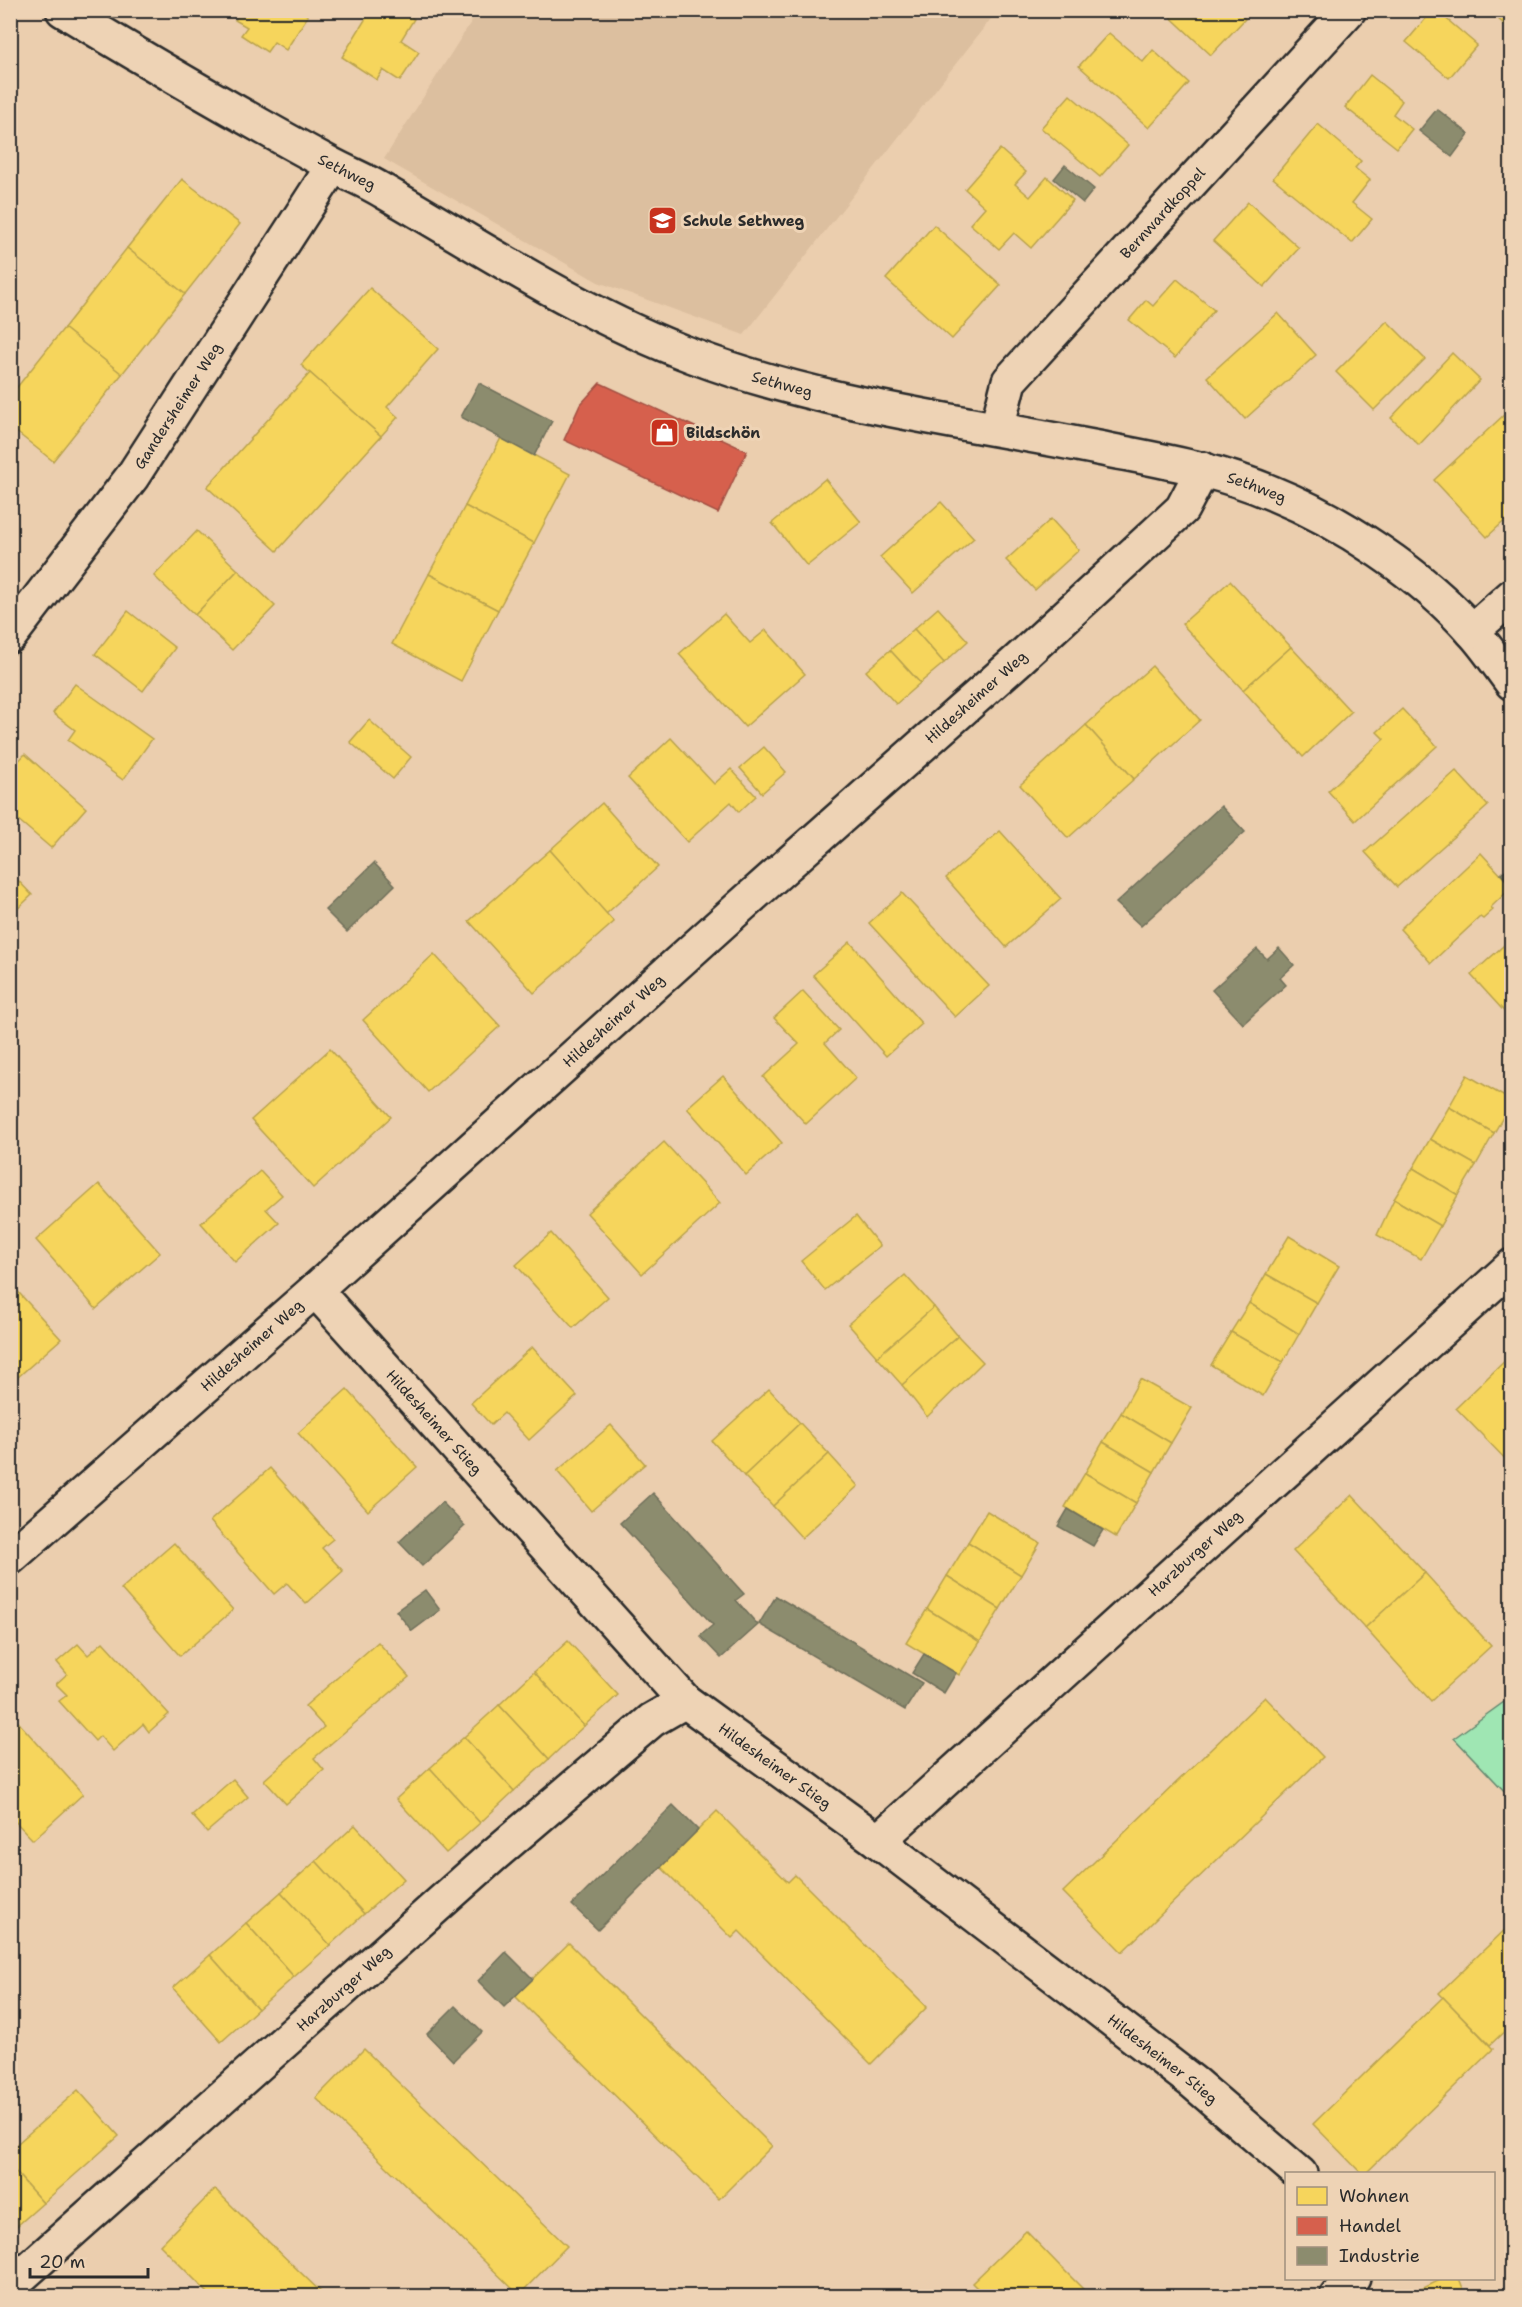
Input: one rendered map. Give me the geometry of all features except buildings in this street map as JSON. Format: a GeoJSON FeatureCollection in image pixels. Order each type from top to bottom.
{"type":"FeatureCollection","features":[{"type":"Feature","properties":{"kind":"street","name":"Sethweg"},"geometry":{"type":"LineString","coordinates":[[63,10],[333,166],[381,189],[443,228],[611,321],[692,356],[783,386],[852,403],[997,428],[1203,469],[1273,493],[1343,528],[1421,582],[1472,631],[1512,683]]}},
{"type":"Feature","properties":{"kind":"street","name":"Bernwardkoppel"},"geometry":{"type":"LineString","coordinates":[[997,428],[1009,381],[1349,10]]}},
{"type":"Feature","properties":{"kind":"street","name":"Gandersheimer Weg"},"geometry":{"type":"LineString","coordinates":[[10,636],[132,477],[333,166]]}},
{"type":"Feature","properties":{"kind":"street","name":"Hildesheimer Weg"},"geometry":{"type":"LineString","coordinates":[[10,1558],[315,1290],[750,897],[1034,645],[1182,509],[1203,469]]}},
{"type":"Feature","properties":{"kind":"street"},"geometry":{"type":"LineString","coordinates":[[1472,631],[1512,596]]}},
{"type":"Feature","properties":{"kind":"street","name":"Harzburger Weg"},"geometry":{"type":"LineString","coordinates":[[878,1841],[1512,1266]]}},
{"type":"Feature","properties":{"kind":"street","name":"Hildesheimer Stieg"},"geometry":{"type":"LineString","coordinates":[[315,1290],[685,1701],[878,1841],[1194,2083],[1297,2172]]}},
{"type":"Feature","properties":{"kind":"street","name":"Harzburger Weg"},"geometry":{"type":"LineString","coordinates":[[10,2286],[495,1854],[652,1720],[685,1701]]}},
{"type":"Feature","properties":{"kind":"street"},"geometry":{"type":"LineString","coordinates":[[1337,2296],[1351,2280]]}},
{"type":"Feature","properties":{"kind":"shaded area","name":"Schule Sethweg"},"geometry":{"type":"Polygon","coordinates":[[[478,11],[997,11],[744,335],[598,282],[384,159],[478,11]]]}},
{"type":"Feature","properties":{"kind":"green space"},"geometry":{"type":"Polygon","coordinates":[[[1511,1697],[1511,1798],[1454,1738],[1511,1697]]]}},
{"type":"Feature","properties":{"kind":"place","name":"Schule Sethweg"},"geometry":{"type":"Point","coordinates":[662,221]}},
{"type":"Feature","properties":{"kind":"place","name":"Bildschön"},"geometry":{"type":"Point","coordinates":[665,433]}}]}
